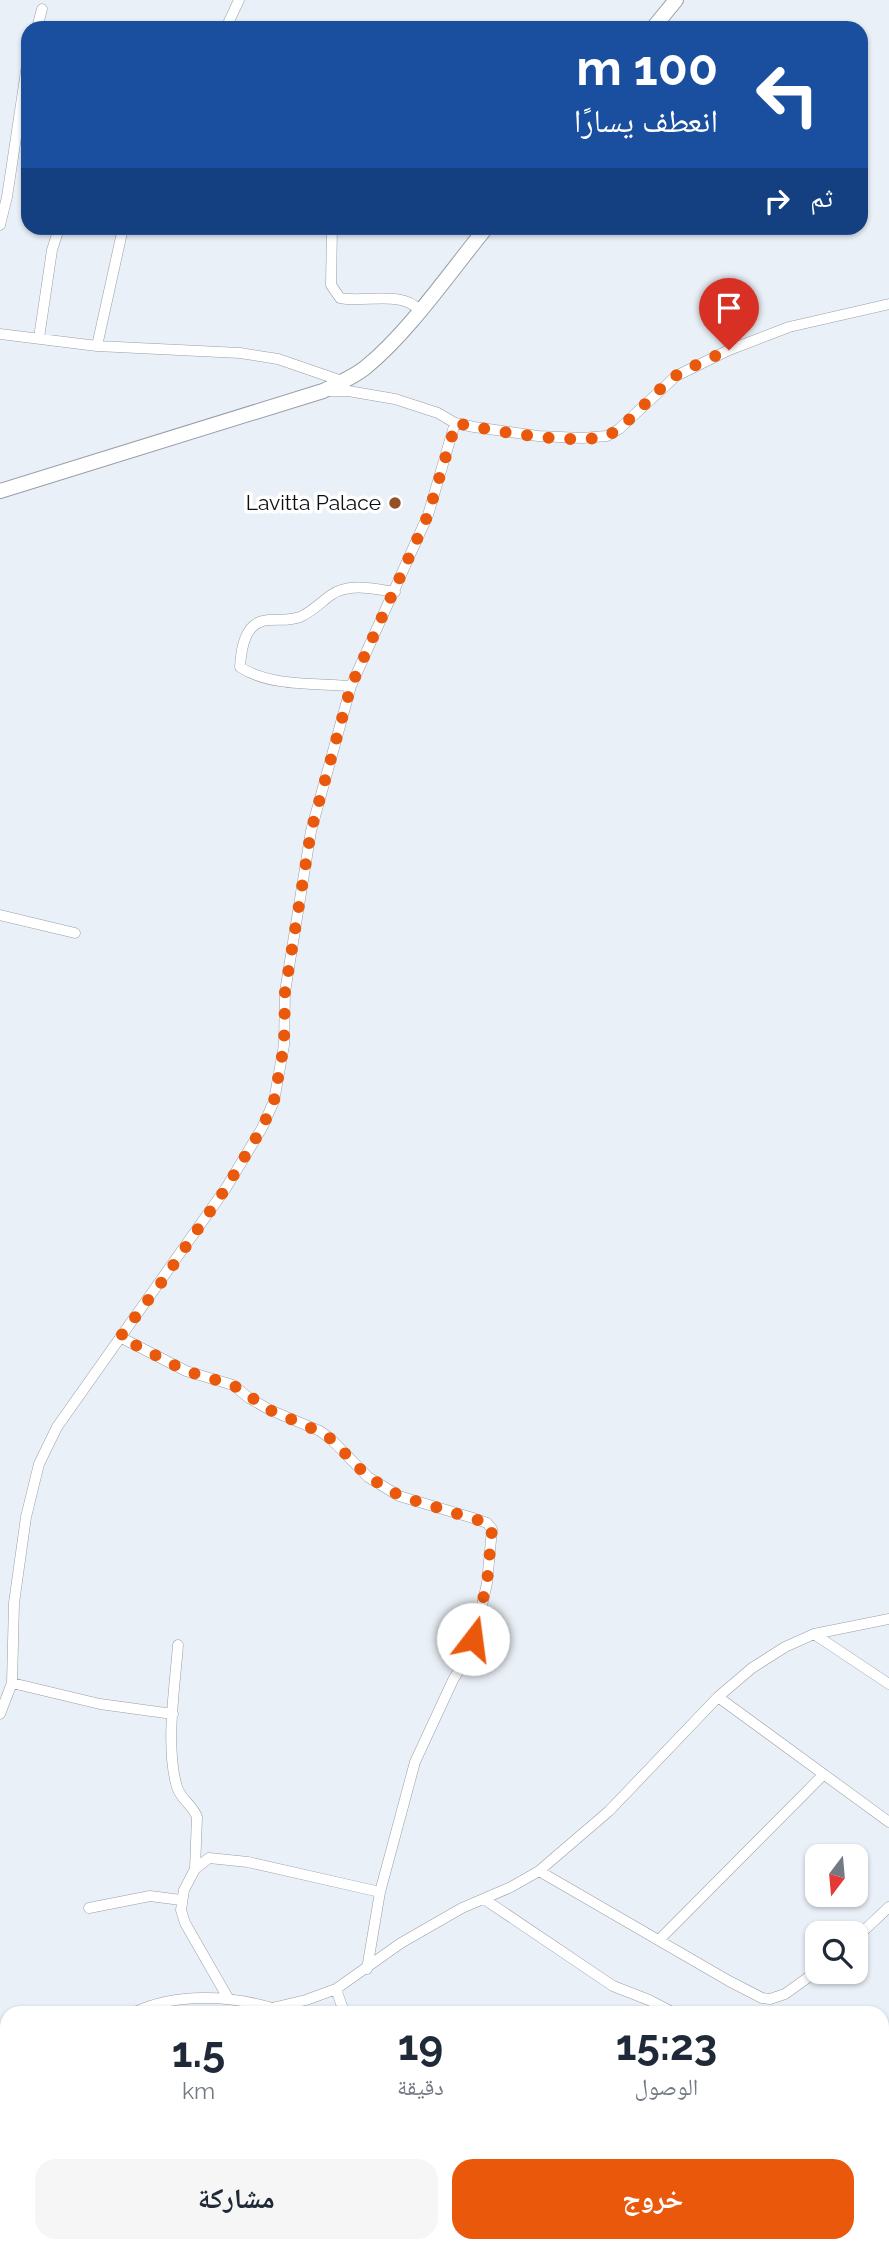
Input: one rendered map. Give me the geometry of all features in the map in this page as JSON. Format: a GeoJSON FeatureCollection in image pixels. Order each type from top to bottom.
{"type":"FeatureCollection","features":[{"type":"Feature","properties":{"kind":"street"},"geometry":{"type":"LineString","coordinates":[[229,21],[239,0]]}},
{"type":"Feature","properties":{"kind":"street"},"geometry":{"type":"LineString","coordinates":[[659,21],[676,0]]}},
{"type":"Feature","properties":{"kind":"street"},"geometry":{"type":"LineString","coordinates":[[38,21],[41,9]]}},
{"type":"Feature","properties":{"kind":"street"},"geometry":{"type":"LineString","coordinates":[[0,225],[21,104]]}},
{"type":"Feature","properties":{"kind":"street"},"geometry":{"type":"LineString","coordinates":[[39,338],[52,250],[57,235]]}},
{"type":"Feature","properties":{"kind":"street"},"geometry":{"type":"LineString","coordinates":[[97,346],[121,235]]}},
{"type":"Feature","properties":{"kind":"street"},"geometry":{"type":"LineString","coordinates":[[332,235],[331,285],[340,298],[401,299],[419,310]]}},
{"type":"Feature","properties":{"kind":"street"},"geometry":{"type":"LineString","coordinates":[[0,491],[323,391],[342,382],[365,368],[400,334],[480,235]]}},
{"type":"Feature","properties":{"kind":"street"},"geometry":{"type":"LineString","coordinates":[[323,391],[348,391],[396,399],[438,413],[456,423],[538,436],[607,436],[619,429],[676,376],[729,350],[789,327],[889,304]]}},
{"type":"Feature","properties":{"kind":"street"},"geometry":{"type":"LineString","coordinates":[[0,334],[97,346],[240,353],[278,359],[342,382]]}},
{"type":"Feature","properties":{"kind":"street"},"geometry":{"type":"LineString","coordinates":[[0,1714],[12,1683],[14,1602],[26,1517],[39,1464],[57,1427],[226,1188],[262,1128],[274,1101],[284,1045],[285,992],[311,831],[351,686],[428,515],[456,423]]}},
{"type":"Feature","properties":{"kind":"street"},"geometry":{"type":"LineString","coordinates":[[351,686],[288,681],[260,677],[248,672],[240,667],[241,654],[249,631],[263,620],[291,620],[303,616],[333,593],[342,590],[357,587],[395,592]]}},
{"type":"Feature","properties":{"kind":"street"},"geometry":{"type":"LineString","coordinates":[[0,915],[75,933]]}},
{"type":"Feature","properties":{"kind":"street"},"geometry":{"type":"LineString","coordinates":[[120,1337],[186,1371],[233,1385],[270,1410],[320,1432],[331,1439],[368,1477],[384,1488],[400,1496],[487,1523],[492,1529],[487,1583],[478,1623],[468,1655],[453,1680],[415,1762],[380,1892],[367,1969]]}},
{"type":"Feature","properties":{"kind":"street"},"geometry":{"type":"LineString","coordinates":[[293,2006],[336,1989],[401,1943],[462,1908],[539,1871],[609,1811],[718,1697],[752,1668],[785,1647],[814,1634],[889,1619]]}},
{"type":"Feature","properties":{"kind":"street"},"geometry":{"type":"LineString","coordinates":[[814,1634],[889,1684]]}},
{"type":"Feature","properties":{"kind":"street"},"geometry":{"type":"LineString","coordinates":[[178,1645],[173,1714],[173,1772],[181,1798],[197,1817],[195,1869],[181,1900],[185,1923],[228,1998]]}},
{"type":"Feature","properties":{"kind":"street"},"geometry":{"type":"LineString","coordinates":[[12,1683],[100,1704],[173,1714]]}},
{"type":"Feature","properties":{"kind":"street"},"geometry":{"type":"LineString","coordinates":[[718,1697],[889,1822]]}},
{"type":"Feature","properties":{"kind":"street"},"geometry":{"type":"LineString","coordinates":[[659,1940],[823,1775]]}},
{"type":"Feature","properties":{"kind":"street"},"geometry":{"type":"LineString","coordinates":[[195,1869],[209,1858],[227,1859],[380,1892]]}},
{"type":"Feature","properties":{"kind":"street"},"geometry":{"type":"LineString","coordinates":[[539,1871],[762,1998],[769,1999],[785,1994],[805,1980]]}},
{"type":"Feature","properties":{"kind":"street"},"geometry":{"type":"LineString","coordinates":[[89,1908],[150,1896],[181,1900]]}},
{"type":"Feature","properties":{"kind":"street"},"geometry":{"type":"LineString","coordinates":[[484,1899],[613,1986],[660,2006]]}},
{"type":"Feature","properties":{"kind":"street"},"geometry":{"type":"LineString","coordinates":[[868,1927],[889,1907]]}},
{"type":"Feature","properties":{"kind":"street"},"geometry":{"type":"LineString","coordinates":[[336,1989],[342,2006]]}},
{"type":"Feature","properties":{"kind":"street"},"geometry":{"type":"LineString","coordinates":[[152,2006],[228,1998],[256,2006]]}},
{"type":"Feature","properties":{"kind":"place","name":"Lavitta Palace"},"geometry":{"type":"Point","coordinates":[395,503]}},
{"type":"Feature","properties":{"kind":"route"},"geometry":{"type":"LineString","coordinates":[[473,1639],[487,1583],[492,1538],[492,1529],[487,1523],[400,1496],[384,1488],[368,1477],[331,1439],[320,1432],[270,1410],[233,1385],[186,1371],[120,1337],[161,1283],[226,1188],[262,1128],[274,1101],[280,1081],[284,1045],[285,992],[311,831],[351,686],[428,515],[456,423],[538,436],[607,436],[619,429],[676,376],[729,350]]}}]}
